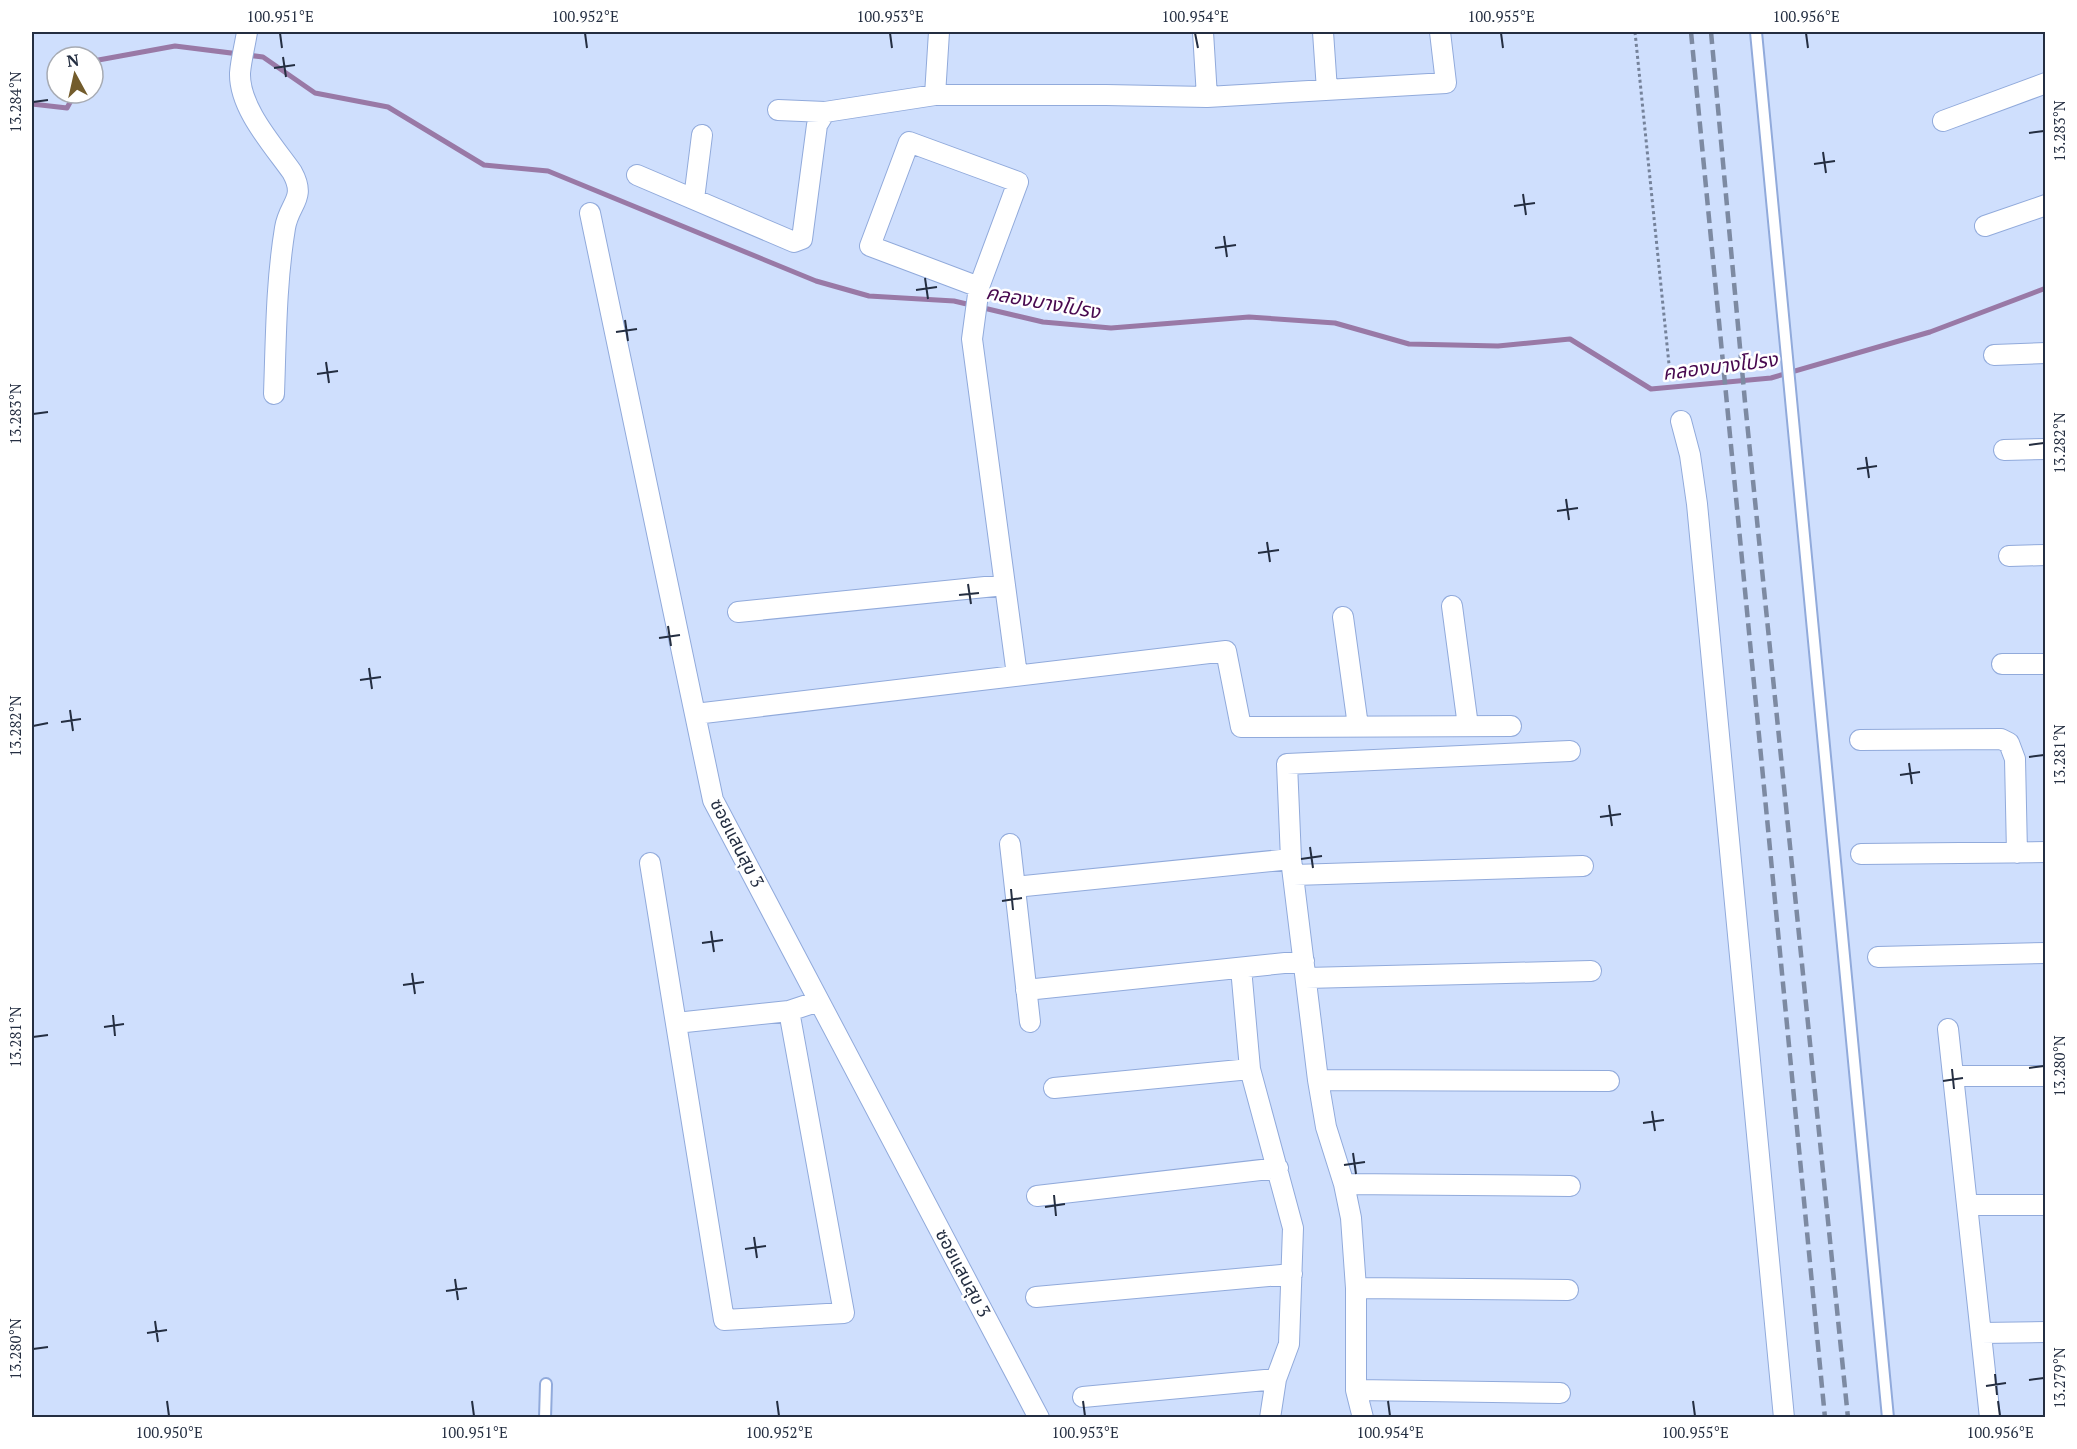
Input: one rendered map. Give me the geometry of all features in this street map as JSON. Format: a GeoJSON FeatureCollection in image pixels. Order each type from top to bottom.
{"type":"FeatureCollection","features":[{"type":"Feature","properties":{"kind":"street"},"geometry":{"type":"LineString","coordinates":[[935,95],[939,32]]}},
{"type":"Feature","properties":{"kind":"street"},"geometry":{"type":"LineString","coordinates":[[1203,32],[1207,98]]}},
{"type":"Feature","properties":{"kind":"street"},"geometry":{"type":"LineString","coordinates":[[1323,32],[1327,90]]}},
{"type":"Feature","properties":{"kind":"street"},"geometry":{"type":"LineString","coordinates":[[778,110],[825,112],[935,95],[1106,94],[1207,98],[1446,83],[1440,32]]}},
{"type":"Feature","properties":{"kind":"street"},"geometry":{"type":"LineString","coordinates":[[245,48],[240,74],[244,95],[251,113],[298,182],[299,193],[286,224],[278,274],[274,394]]}},
{"type":"Feature","properties":{"kind":"street"},"geometry":{"type":"LineString","coordinates":[[1943,121],[2046,83]]}},
{"type":"Feature","properties":{"kind":"street"},"geometry":{"type":"LineString","coordinates":[[637,175],[794,242],[802,239],[817,126],[825,112]]}},
{"type":"Feature","properties":{"kind":"street"},"geometry":{"type":"LineString","coordinates":[[694,199],[702,135]]}},
{"type":"Feature","properties":{"kind":"street"},"geometry":{"type":"LineString","coordinates":[[978,290],[870,246],[909,141],[1018,182],[978,290],[972,339],[1017,675]]}},
{"type":"Feature","properties":{"kind":"street"},"geometry":{"type":"LineString","coordinates":[[1985,226],[2046,205]]}},
{"type":"Feature","properties":{"kind":"street","name":"ซอยแสนสุข 3"},"geometry":{"type":"LineString","coordinates":[[590,213],[713,801],[1040,1418]]}},
{"type":"Feature","properties":{"kind":"street"},"geometry":{"type":"LineString","coordinates":[[1994,355],[2046,353]]}},
{"type":"Feature","properties":{"kind":"street"},"geometry":{"type":"LineString","coordinates":[[1681,421],[1690,455],[1697,504],[1784,1418]]}},
{"type":"Feature","properties":{"kind":"street"},"geometry":{"type":"LineString","coordinates":[[2004,450],[2046,449]]}},
{"type":"Feature","properties":{"kind":"street"},"geometry":{"type":"LineString","coordinates":[[2009,556],[2046,555]]}},
{"type":"Feature","properties":{"kind":"street"},"geometry":{"type":"LineString","coordinates":[[738,612],[1005,585]]}},
{"type":"Feature","properties":{"kind":"street"},"geometry":{"type":"LineString","coordinates":[[1452,606],[1468,726]]}},
{"type":"Feature","properties":{"kind":"street"},"geometry":{"type":"LineString","coordinates":[[1343,617],[1358,726]]}},
{"type":"Feature","properties":{"kind":"street"},"geometry":{"type":"LineString","coordinates":[[695,714],[1226,651],[1241,727],[1511,726]]}},
{"type":"Feature","properties":{"kind":"street"},"geometry":{"type":"LineString","coordinates":[[2002,664],[2046,664]]}},
{"type":"Feature","properties":{"kind":"street"},"geometry":{"type":"LineString","coordinates":[[1860,740],[2001,739],[2009,743],[2015,759],[2017,853]]}},
{"type":"Feature","properties":{"kind":"street"},"geometry":{"type":"LineString","coordinates":[[1363,1418],[1356,1390],[1356,1288],[1351,1218],[1344,1184],[1326,1127],[1318,1080],[1293,867],[1287,764],[1570,751]]}},
{"type":"Feature","properties":{"kind":"street"},"geometry":{"type":"LineString","coordinates":[[1010,844],[1030,1022]]}},
{"type":"Feature","properties":{"kind":"street"},"geometry":{"type":"LineString","coordinates":[[1861,854],[2046,852]]}},
{"type":"Feature","properties":{"kind":"street"},"geometry":{"type":"LineString","coordinates":[[650,863],[724,1320],[844,1313],[789,1011]]}},
{"type":"Feature","properties":{"kind":"street"},"geometry":{"type":"LineString","coordinates":[[1015,887],[1293,867],[1583,866]]}},
{"type":"Feature","properties":{"kind":"street"},"geometry":{"type":"LineString","coordinates":[[1878,957],[2046,953]]}},
{"type":"Feature","properties":{"kind":"street"},"geometry":{"type":"LineString","coordinates":[[1026,990],[1241,968],[1591,971]]}},
{"type":"Feature","properties":{"kind":"street"},"geometry":{"type":"LineString","coordinates":[[1241,968],[1250,1070],[1293,1228],[1289,1344],[1276,1379],[1270,1418]]}},
{"type":"Feature","properties":{"kind":"street"},"geometry":{"type":"LineString","coordinates":[[676,1023],[789,1011],[819,1001]]}},
{"type":"Feature","properties":{"kind":"street"},"geometry":{"type":"LineString","coordinates":[[1948,1029],[1990,1418]]}},
{"type":"Feature","properties":{"kind":"street"},"geometry":{"type":"LineString","coordinates":[[1054,1088],[1250,1070]]}},
{"type":"Feature","properties":{"kind":"street"},"geometry":{"type":"LineString","coordinates":[[1953,1076],[2046,1076]]}},
{"type":"Feature","properties":{"kind":"street"},"geometry":{"type":"LineString","coordinates":[[1318,1080],[1609,1081]]}},
{"type":"Feature","properties":{"kind":"street"},"geometry":{"type":"LineString","coordinates":[[1037,1196],[1278,1168]]}},
{"type":"Feature","properties":{"kind":"street"},"geometry":{"type":"LineString","coordinates":[[1344,1184],[1570,1186]]}},
{"type":"Feature","properties":{"kind":"street"},"geometry":{"type":"LineString","coordinates":[[1967,1205],[2046,1205]]}},
{"type":"Feature","properties":{"kind":"street"},"geometry":{"type":"LineString","coordinates":[[1036,1297],[1292,1275]]}},
{"type":"Feature","properties":{"kind":"street"},"geometry":{"type":"LineString","coordinates":[[1356,1288],[1568,1290]]}},
{"type":"Feature","properties":{"kind":"street"},"geometry":{"type":"LineString","coordinates":[[1981,1333],[2046,1332]]}},
{"type":"Feature","properties":{"kind":"street"},"geometry":{"type":"LineString","coordinates":[[1083,1397],[1276,1379]]}},
{"type":"Feature","properties":{"kind":"street"},"geometry":{"type":"LineString","coordinates":[[1356,1390],[1560,1393]]}},
{"type":"Feature","properties":{"kind":"lane"},"geometry":{"type":"LineString","coordinates":[[1756,32],[1888,1418]]}},
{"type":"Feature","properties":{"kind":"lane"},"geometry":{"type":"LineString","coordinates":[[545,1418],[546,1384]]}},
{"type":"Feature","properties":{"kind":"path"},"geometry":{"type":"LineString","coordinates":[[1635,32],[1670,374]]}},
{"type":"Feature","properties":{"kind":"waterway","name":"คลองบางโปรง"},"geometry":{"type":"LineString","coordinates":[[105,59],[175,46],[263,57],[315,93],[388,107],[484,165],[548,171],[816,281],[869,296],[954,301],[1043,322],[1111,328],[1249,317],[1335,323],[1409,344],[1498,346],[1570,339],[1651,389],[1771,378],[1930,332],[2046,288]]}},
{"type":"Feature","properties":{"kind":"waterway","name":"คลองบางโปรง"},"geometry":{"type":"LineString","coordinates":[[32,104],[67,108],[69,105]]}},
{"type":"Feature","properties":{"kind":"railway"},"geometry":{"type":"LineString","coordinates":[[1691,32],[1825,1418]]}},
{"type":"Feature","properties":{"kind":"railway"},"geometry":{"type":"LineString","coordinates":[[1711,32],[1745,402],[1848,1418]]}}]}
